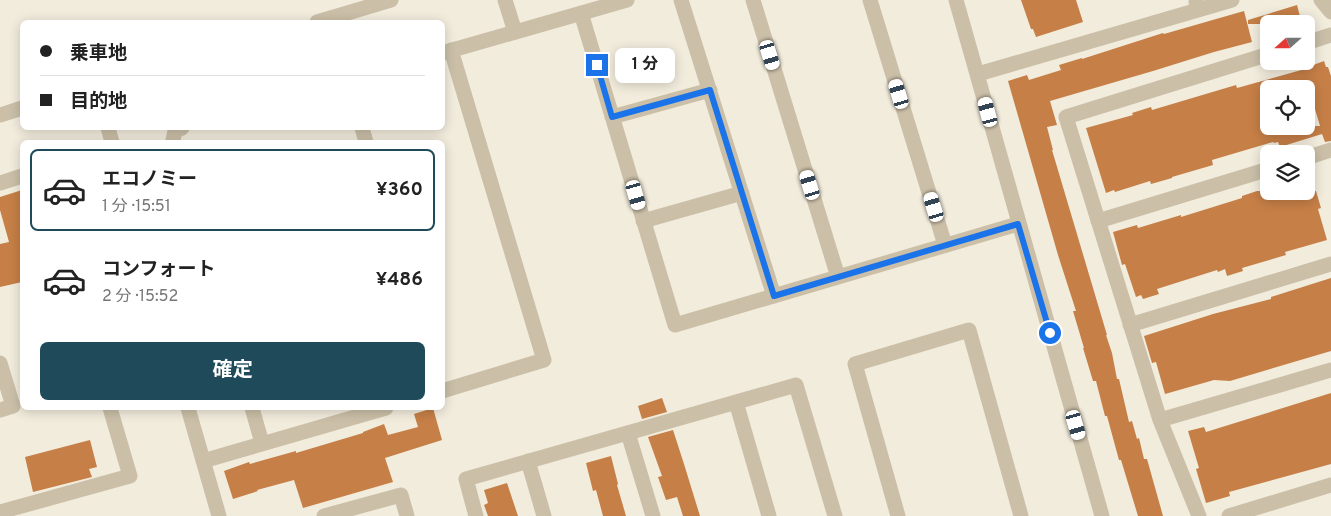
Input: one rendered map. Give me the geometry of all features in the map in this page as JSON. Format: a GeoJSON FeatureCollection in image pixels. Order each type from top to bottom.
{"type":"FeatureCollection","features":[{"type":"Feature","properties":{"kind":"street"},"geometry":{"type":"LineString","coordinates":[[324,20],[392,0]]}},
{"type":"Feature","properties":{"kind":"street"},"geometry":{"type":"LineString","coordinates":[[505,0],[515,32]]}},
{"type":"Feature","properties":{"kind":"street"},"geometry":{"type":"LineString","coordinates":[[445,390],[544,360],[447,51],[627,0]]}},
{"type":"Feature","properties":{"kind":"street"},"geometry":{"type":"LineString","coordinates":[[681,0],[774,296]]}},
{"type":"Feature","properties":{"kind":"street"},"geometry":{"type":"LineString","coordinates":[[754,0],[838,277]]}},
{"type":"Feature","properties":{"kind":"street"},"geometry":{"type":"LineString","coordinates":[[870,0],[945,245]]}},
{"type":"Feature","properties":{"kind":"street"},"geometry":{"type":"LineString","coordinates":[[956,0],[1102,516]]}},
{"type":"Feature","properties":{"kind":"street"},"geometry":{"type":"LineString","coordinates":[[978,74],[1197,5],[1232,0]]}},
{"type":"Feature","properties":{"kind":"street"},"geometry":{"type":"LineString","coordinates":[[1321,0],[1331,12]]}},
{"type":"Feature","properties":{"kind":"street"},"geometry":{"type":"LineString","coordinates":[[581,13],[675,325],[1018,224]]}},
{"type":"Feature","properties":{"kind":"street"},"geometry":{"type":"LineString","coordinates":[[1315,40],[1331,35]]}},
{"type":"Feature","properties":{"kind":"street"},"geometry":{"type":"LineString","coordinates":[[1199,516],[1160,420],[1066,116],[1260,57]]}},
{"type":"Feature","properties":{"kind":"street"},"geometry":{"type":"LineString","coordinates":[[612,117],[710,90]]}},
{"type":"Feature","properties":{"kind":"street"},"geometry":{"type":"LineString","coordinates":[[0,115],[20,109]]}},
{"type":"Feature","properties":{"kind":"street"},"geometry":{"type":"LineString","coordinates":[[1315,155],[1331,150]]}},
{"type":"Feature","properties":{"kind":"street"},"geometry":{"type":"LineString","coordinates":[[1098,221],[1260,172]]}},
{"type":"Feature","properties":{"kind":"street"},"geometry":{"type":"LineString","coordinates":[[0,183],[20,177]]}},
{"type":"Feature","properties":{"kind":"street"},"geometry":{"type":"LineString","coordinates":[[644,221],[742,193]]}},
{"type":"Feature","properties":{"kind":"street"},"geometry":{"type":"LineString","coordinates":[[1130,325],[1331,264]]}},
{"type":"Feature","properties":{"kind":"street"},"geometry":{"type":"LineString","coordinates":[[898,516],[855,364],[969,330],[1021,516]]}},
{"type":"Feature","properties":{"kind":"street"},"geometry":{"type":"LineString","coordinates":[[0,363],[13,406],[0,410]]}},
{"type":"Feature","properties":{"kind":"street"},"geometry":{"type":"LineString","coordinates":[[1160,420],[1331,370]]}},
{"type":"Feature","properties":{"kind":"street"},"geometry":{"type":"LineString","coordinates":[[476,516],[466,479],[796,385],[835,516]]}},
{"type":"Feature","properties":{"kind":"street"},"geometry":{"type":"LineString","coordinates":[[736,402],[769,516]]}},
{"type":"Feature","properties":{"kind":"street"},"geometry":{"type":"LineString","coordinates":[[0,512],[130,476],[111,410]]}},
{"type":"Feature","properties":{"kind":"street"},"geometry":{"type":"LineString","coordinates":[[189,410],[219,516]]}},
{"type":"Feature","properties":{"kind":"street"},"geometry":{"type":"LineString","coordinates":[[253,410],[262,443]]}},
{"type":"Feature","properties":{"kind":"street"},"geometry":{"type":"LineString","coordinates":[[203,461],[379,410]]}},
{"type":"Feature","properties":{"kind":"street"},"geometry":{"type":"LineString","coordinates":[[628,433],[653,516]]}},
{"type":"Feature","properties":{"kind":"street"},"geometry":{"type":"LineString","coordinates":[[528,462],[544,516]]}},
{"type":"Feature","properties":{"kind":"street"},"geometry":{"type":"LineString","coordinates":[[1229,516],[1331,485]]}},
{"type":"Feature","properties":{"kind":"street"},"geometry":{"type":"LineString","coordinates":[[324,516],[401,494],[407,516]]}},
{"type":"Feature","properties":{"kind":"building"},"geometry":{"type":"Polygon","coordinates":[[[1021,0],[1076,0],[1083,22],[1036,37],[1033,29],[1031,29],[1021,0]]]}},
{"type":"Feature","properties":{"kind":"building"},"geometry":{"type":"Polygon","coordinates":[[[1297,5],[1300,15],[1264,15],[1297,5]]]}},
{"type":"Feature","properties":{"kind":"building"},"geometry":{"type":"Polygon","coordinates":[[[1244,11],[1252,42],[1050,101],[1057,125],[1047,127],[1052,150],[1107,335],[1129,422],[1132,421],[1137,439],[1139,438],[1144,459],[1147,459],[1163,516],[1138,516],[1121,460],[1119,460],[1107,416],[1105,416],[1096,381],[1093,381],[1083,348],[1073,311],[1076,311],[1008,81],[1027,75],[1029,80],[1061,70],[1059,65],[1163,33],[1244,11]]]}},
{"type":"Feature","properties":{"kind":"building"},"geometry":{"type":"Polygon","coordinates":[[[1260,16],[1260,24],[1248,24],[1248,20],[1260,16]]]}},
{"type":"Feature","properties":{"kind":"building"},"geometry":{"type":"Polygon","coordinates":[[[1324,61],[1331,76],[1331,141],[1325,142],[1322,134],[1286,145],[1279,145],[1278,142],[1273,142],[1260,145],[1212,160],[1213,165],[1172,178],[1151,184],[1150,181],[1106,193],[1086,128],[1133,115],[1132,113],[1151,107],[1152,110],[1236,85],[1237,88],[1260,82],[1260,135],[1315,135],[1315,126],[1320,126],[1315,109],[1315,80],[1266,80],[1301,70],[1315,70],[1315,64],[1324,61]]]}},
{"type":"Feature","properties":{"kind":"building"},"geometry":{"type":"Polygon","coordinates":[[[20,191],[20,282],[0,287],[0,244],[9,242],[0,210],[0,197],[20,191]]]}},
{"type":"Feature","properties":{"kind":"building"},"geometry":{"type":"Polygon","coordinates":[[[1260,191],[1260,200],[1315,200],[1316,191],[1321,208],[1318,209],[1327,240],[1285,252],[1286,255],[1242,268],[1243,271],[1227,276],[1225,269],[1218,272],[1217,270],[1157,289],[1159,294],[1143,299],[1141,295],[1136,297],[1125,264],[1122,265],[1113,232],[1137,225],[1138,228],[1181,215],[1181,217],[1242,198],[1242,196],[1260,191]]]}},
{"type":"Feature","properties":{"kind":"building"},"geometry":{"type":"Polygon","coordinates":[[[1331,278],[1331,351],[1230,381],[1214,380],[1165,394],[1156,362],[1152,363],[1144,336],[1213,314],[1271,299],[1271,297],[1331,278]]]}},
{"type":"Feature","properties":{"kind":"building"},"geometry":{"type":"Polygon","coordinates":[[[1331,393],[1331,464],[1229,492],[1230,496],[1206,503],[1196,469],[1199,468],[1188,431],[1204,427],[1206,432],[1331,393]]]}},
{"type":"Feature","properties":{"kind":"building"},"geometry":{"type":"Polygon","coordinates":[[[662,398],[667,412],[642,419],[638,406],[662,398]]]}},
{"type":"Feature","properties":{"kind":"building"},"geometry":{"type":"Polygon","coordinates":[[[434,410],[442,440],[385,458],[393,482],[303,508],[294,480],[233,499],[224,471],[249,462],[250,464],[296,451],[296,453],[363,433],[384,424],[388,435],[418,427],[414,414],[434,410]]]}},
{"type":"Feature","properties":{"kind":"building"},"geometry":{"type":"Polygon","coordinates":[[[673,430],[700,516],[683,516],[677,497],[666,500],[658,477],[662,476],[648,437],[673,430]]]}},
{"type":"Feature","properties":{"kind":"building"},"geometry":{"type":"Polygon","coordinates":[[[90,440],[97,467],[89,469],[92,477],[33,492],[25,457],[90,440]]]}},
{"type":"Feature","properties":{"kind":"building"},"geometry":{"type":"Polygon","coordinates":[[[611,456],[626,516],[603,516],[596,490],[593,491],[586,463],[611,456]]]}},
{"type":"Feature","properties":{"kind":"building"},"geometry":{"type":"Polygon","coordinates":[[[507,483],[518,516],[488,516],[484,505],[488,503],[484,490],[507,483]]]}},
{"type":"Feature","properties":{"kind":"route"},"geometry":{"type":"LineString","coordinates":[[597,65],[612,117],[710,90],[774,296],[1018,224],[1050,333]]}}]}
